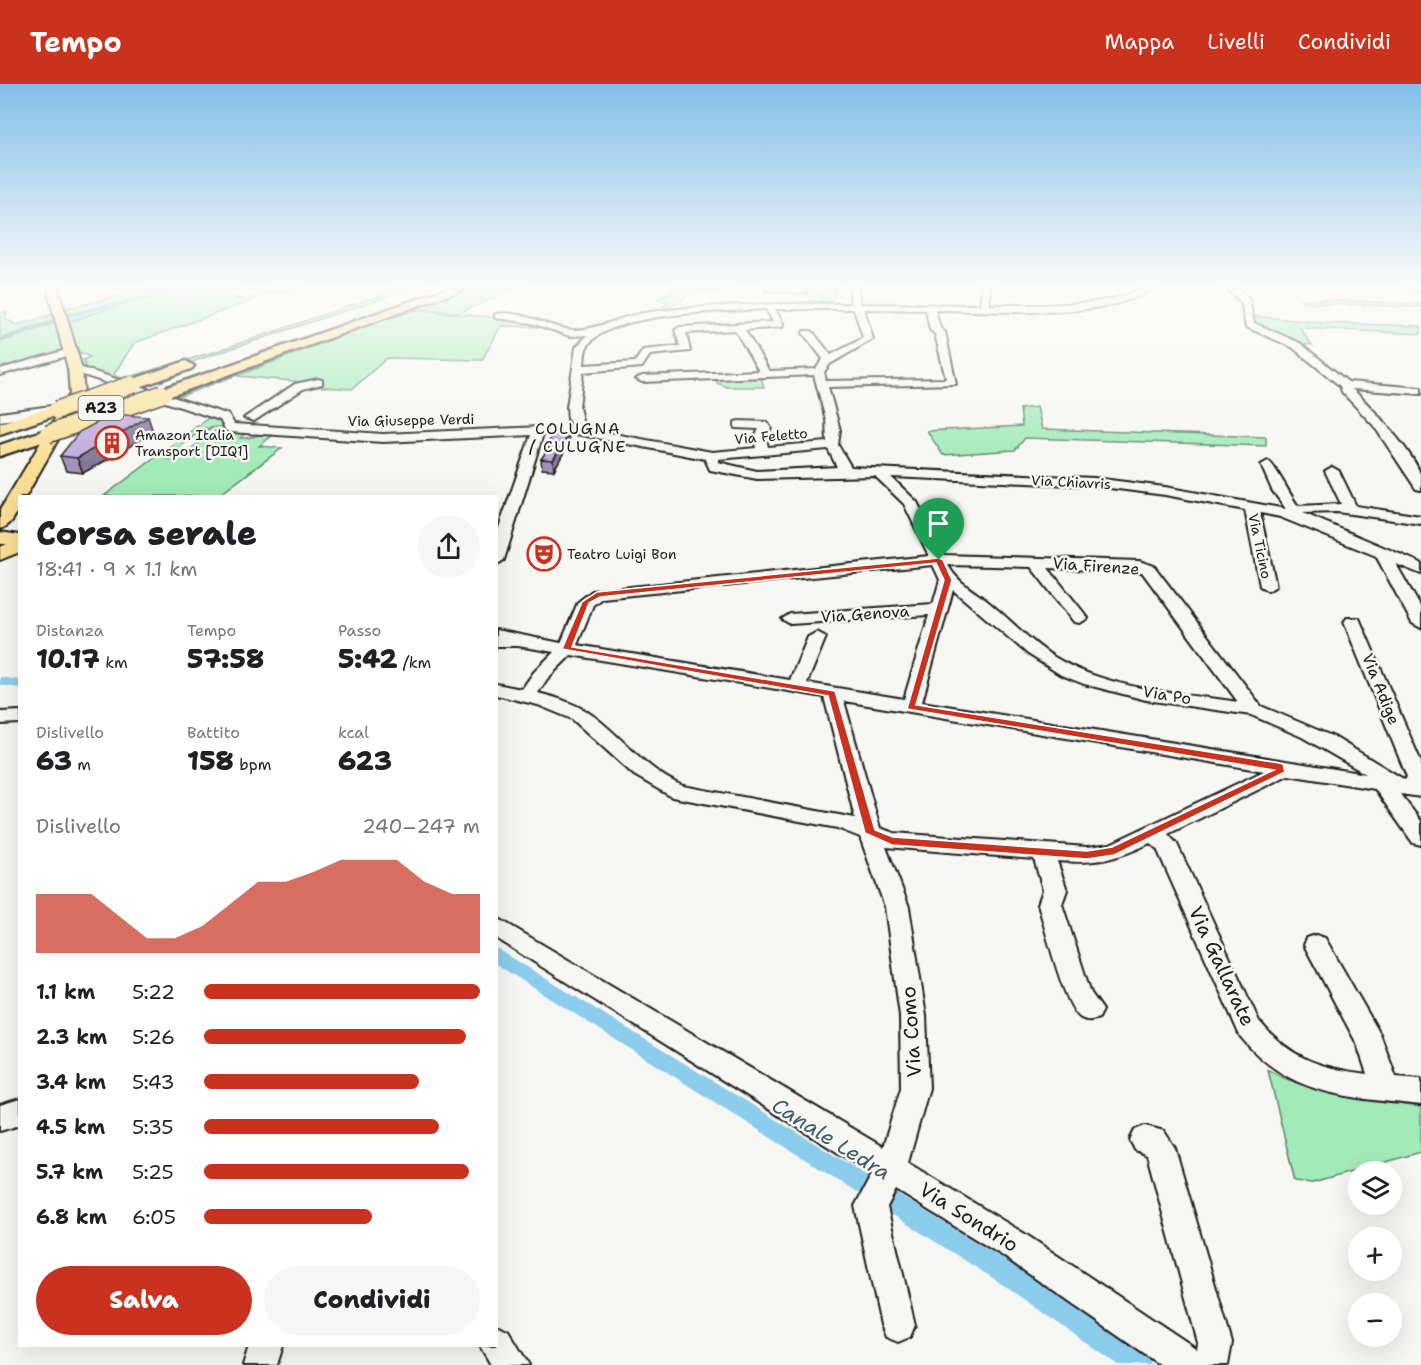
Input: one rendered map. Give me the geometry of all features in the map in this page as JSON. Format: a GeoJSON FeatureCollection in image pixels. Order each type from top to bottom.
{"type":"FeatureCollection","features":[{"type":"Feature","properties":{"kind":"highway","name":"A23"},"geometry":{"type":"LineString","coordinates":[[132,387],[259,345]]}},
{"type":"Feature","properties":{"kind":"highway"},"geometry":{"type":"LineString","coordinates":[[0,451],[52,420],[132,387],[266,345]]}},
{"type":"Feature","properties":{"kind":"highway"},"geometry":{"type":"LineString","coordinates":[[132,387],[271,345]]}},
{"type":"Feature","properties":{"kind":"highway"},"geometry":{"type":"LineString","coordinates":[[0,444],[132,387],[199,362]]}},
{"type":"Feature","properties":{"kind":"highway","name":"A23"},"geometry":{"type":"LineString","coordinates":[[0,436],[52,420]]}},
{"type":"Feature","properties":{"kind":"highway"},"geometry":{"type":"LineString","coordinates":[[0,429],[52,420]]}},
{"type":"Feature","properties":{"kind":"main road"},"geometry":{"type":"LineString","coordinates":[[0,554],[14,544],[4,518],[77,389],[75,369],[68,345]]}},
{"type":"Feature","properties":{"kind":"street"},"geometry":{"type":"LineString","coordinates":[[577,345],[581,347]]}},
{"type":"Feature","properties":{"kind":"street"},"geometry":{"type":"LineString","coordinates":[[498,556],[558,431],[573,407],[580,369],[581,347],[583,345]]}},
{"type":"Feature","properties":{"kind":"street"},"geometry":{"type":"LineString","coordinates":[[580,369],[638,365],[647,352],[686,349],[685,345]]}},
{"type":"Feature","properties":{"kind":"street"},"geometry":{"type":"LineString","coordinates":[[748,345],[765,374]]}},
{"type":"Feature","properties":{"kind":"street"},"geometry":{"type":"LineString","coordinates":[[817,345],[829,360]]}},
{"type":"Feature","properties":{"kind":"street"},"geometry":{"type":"LineString","coordinates":[[820,378],[829,360],[861,345]]}},
{"type":"Feature","properties":{"kind":"street"},"geometry":{"type":"LineString","coordinates":[[642,379],[765,374],[952,382],[943,345]]}},
{"type":"Feature","properties":{"kind":"street"},"geometry":{"type":"LineString","coordinates":[[1295,345],[1345,385],[1346,390],[1385,427],[1391,442],[1421,486]]}},
{"type":"Feature","properties":{"kind":"street"},"geometry":{"type":"LineString","coordinates":[[0,372],[70,352]]}},
{"type":"Feature","properties":{"kind":"street","name":"Via Giuseppe Verdi"},"geometry":{"type":"LineString","coordinates":[[75,369],[242,423],[383,438],[558,431],[684,449],[712,459]]}},
{"type":"Feature","properties":{"kind":"street","name":"Via Feletto"},"geometry":{"type":"LineString","coordinates":[[820,378],[836,439],[832,445]]}},
{"type":"Feature","properties":{"kind":"street"},"geometry":{"type":"LineString","coordinates":[[242,423],[299,386],[318,382]]}},
{"type":"Feature","properties":{"kind":"street"},"geometry":{"type":"LineString","coordinates":[[1345,385],[1421,391]]}},
{"type":"Feature","properties":{"kind":"street"},"geometry":{"type":"LineString","coordinates":[[77,389],[132,387]]}},
{"type":"Feature","properties":{"kind":"street"},"geometry":{"type":"LineString","coordinates":[[0,417],[52,420]]}},
{"type":"Feature","properties":{"kind":"street"},"geometry":{"type":"LineString","coordinates":[[740,424],[763,425],[765,428],[760,439],[763,451]]}},
{"type":"Feature","properties":{"kind":"street","name":"Via Feletto"},"geometry":{"type":"LineString","coordinates":[[712,459],[763,451],[832,445]]}},
{"type":"Feature","properties":{"kind":"street","name":"Via Feletto"},"geometry":{"type":"LineString","coordinates":[[832,445],[846,471]]}},
{"type":"Feature","properties":{"kind":"street","name":"Via Chiavris"},"geometry":{"type":"LineString","coordinates":[[712,459],[719,469],[749,474],[846,471],[1094,482],[1251,506],[1296,514],[1383,555],[1421,569]]}},
{"type":"Feature","properties":{"kind":"street"},"geometry":{"type":"LineString","coordinates":[[1268,465],[1279,490],[1296,514],[1302,507],[1351,510],[1421,520]]}},
{"type":"Feature","properties":{"kind":"street"},"geometry":{"type":"LineString","coordinates":[[1332,471],[1351,510]]}},
{"type":"Feature","properties":{"kind":"street"},"geometry":{"type":"LineString","coordinates":[[879,473],[910,502],[948,580],[911,707]]}},
{"type":"Feature","properties":{"kind":"street","name":"Via Ticino"},"geometry":{"type":"LineString","coordinates":[[1251,506],[1268,586]]}},
{"type":"Feature","properties":{"kind":"street"},"geometry":{"type":"LineString","coordinates":[[1383,555],[1421,623]]}},
{"type":"Feature","properties":{"kind":"street","name":"Via Firenze"},"geometry":{"type":"LineString","coordinates":[[567,649],[586,602],[597,594],[939,560],[1139,566],[1148,569],[1254,710]]}},
{"type":"Feature","properties":{"kind":"street"},"geometry":{"type":"LineString","coordinates":[[1035,562],[1080,618]]}},
{"type":"Feature","properties":{"kind":"street","name":"Via Po"},"geometry":{"type":"LineString","coordinates":[[948,580],[968,592],[1048,660],[1087,680],[1254,710],[1278,717],[1343,749],[1403,787]]}},
{"type":"Feature","properties":{"kind":"street","name":"Via Genova"},"geometry":{"type":"LineString","coordinates":[[790,620],[939,609]]}},
{"type":"Feature","properties":{"kind":"street","name":"Via Adige"},"geometry":{"type":"LineString","coordinates":[[1353,622],[1417,777],[1403,787]]}},
{"type":"Feature","properties":{"kind":"street"},"geometry":{"type":"LineString","coordinates":[[498,636],[518,641],[911,707],[1403,787],[1421,837]]}},
{"type":"Feature","properties":{"kind":"street"},"geometry":{"type":"LineString","coordinates":[[796,687],[817,637]]}},
{"type":"Feature","properties":{"kind":"street"},"geometry":{"type":"LineString","coordinates":[[498,641],[518,641]]}},
{"type":"Feature","properties":{"kind":"street"},"geometry":{"type":"LineString","coordinates":[[527,696],[540,676],[567,649]]}},
{"type":"Feature","properties":{"kind":"street"},"geometry":{"type":"LineString","coordinates":[[498,689],[527,696],[572,711],[587,720],[659,786],[679,792],[841,821],[872,837],[892,841],[1087,855],[1105,852],[1153,834],[1280,772],[1279,767]]}},
{"type":"Feature","properties":{"kind":"street","name":"Via Como"},"geometry":{"type":"LineString","coordinates":[[832,693],[872,837],[897,908],[913,1016],[915,1088],[882,1185],[898,1325]]}},
{"type":"Feature","properties":{"kind":"street"},"geometry":{"type":"LineString","coordinates":[[0,718],[18,717]]}},
{"type":"Feature","properties":{"kind":"street","name":"Via Gallarate"},"geometry":{"type":"LineString","coordinates":[[1153,834],[1166,844],[1240,1010],[1258,1042],[1286,1065],[1304,1075],[1421,1092]]}},
{"type":"Feature","properties":{"kind":"street"},"geometry":{"type":"LineString","coordinates":[[1043,852],[1055,890],[1050,904],[1080,998],[1090,1010]]}},
{"type":"Feature","properties":{"kind":"street","name":"Via Sondrio"},"geometry":{"type":"LineString","coordinates":[[498,927],[882,1185],[1083,1290],[1190,1365]]}},
{"type":"Feature","properties":{"kind":"street"},"geometry":{"type":"LineString","coordinates":[[1316,945],[1370,1042],[1386,1087]]}},
{"type":"Feature","properties":{"kind":"street"},"geometry":{"type":"LineString","coordinates":[[0,1118],[18,1113]]}},
{"type":"Feature","properties":{"kind":"street"},"geometry":{"type":"LineString","coordinates":[[1145,1140],[1154,1141],[1160,1148],[1215,1343],[1211,1365]]}},
{"type":"Feature","properties":{"kind":"street"},"geometry":{"type":"LineString","coordinates":[[498,1345],[512,1365]]}},
{"type":"Feature","properties":{"kind":"street"},"geometry":{"type":"LineString","coordinates":[[260,1365],[266,1347]]}},
{"type":"Feature","properties":{"kind":"green space"},"geometry":{"type":"Polygon","coordinates":[[[0,345],[63,345],[65,351],[0,371],[0,345]]]}},
{"type":"Feature","properties":{"kind":"green space"},"geometry":{"type":"Polygon","coordinates":[[[76,345],[133,345],[114,374],[125,378],[235,345],[243,345],[129,383],[86,369],[83,360],[90,357],[79,352],[76,345]]]}},
{"type":"Feature","properties":{"kind":"green space"},"geometry":{"type":"Polygon","coordinates":[[[306,345],[317,345],[176,398],[165,395],[306,345]]]}},
{"type":"Feature","properties":{"kind":"green space"},"geometry":{"type":"Polygon","coordinates":[[[318,345],[491,345],[482,360],[387,358],[352,389],[295,385],[303,382],[237,376],[318,345]]]}},
{"type":"Feature","properties":{"kind":"green space"},"geometry":{"type":"Polygon","coordinates":[[[760,375],[764,387],[727,387],[717,383],[716,377],[760,375]]]}},
{"type":"Feature","properties":{"kind":"green space"},"geometry":{"type":"Polygon","coordinates":[[[1037,407],[1042,429],[1266,437],[1266,446],[1025,438],[1015,450],[943,455],[927,431],[1022,426],[1020,409],[1037,407]]]}},
{"type":"Feature","properties":{"kind":"green space"},"geometry":{"type":"Polygon","coordinates":[[[211,416],[222,419],[224,426],[202,429],[211,429],[203,435],[195,435],[165,459],[176,460],[216,430],[249,430],[240,438],[277,432],[259,446],[282,448],[219,495],[105,495],[211,416]]]}},
{"type":"Feature","properties":{"kind":"green space"},"geometry":{"type":"Polygon","coordinates":[[[1268,1070],[1286,1079],[1324,1091],[1421,1107],[1421,1152],[1390,1161],[1348,1161],[1348,1173],[1313,1183],[1295,1181],[1268,1070]]]}},
{"type":"Feature","properties":{"kind":"building"},"geometry":{"type":"Polygon","coordinates":[[[113,414],[148,417],[77,458],[60,456],[79,432],[113,414]]]}},
{"type":"Feature","properties":{"kind":"building"},"geometry":{"type":"Polygon","coordinates":[[[554,433],[569,434],[553,460],[541,459],[552,443],[548,443],[554,433]]]}},
{"type":"Feature","properties":{"kind":"waterway","name":"Canale Ledra"},"geometry":{"type":"LineString","coordinates":[[0,681],[18,684]]}},
{"type":"Feature","properties":{"kind":"waterway","name":"Canale Ledra"},"geometry":{"type":"LineString","coordinates":[[498,956],[1007,1274],[1139,1365]]}},
{"type":"Feature","properties":{"kind":"place","name":"Amazon Italia Transport [DIQ1]"},"geometry":{"type":"Point","coordinates":[112,443]}},
{"type":"Feature","properties":{"kind":"place","name":"Teatro Luigi Bon"},"geometry":{"type":"Point","coordinates":[544,554]}},
{"type":"Feature","properties":{"kind":"district","name":"COLUGNA / CULUGNE"},"geometry":{"type":"Point","coordinates":[578,437]}},
{"type":"Feature","properties":{"kind":"route"},"geometry":{"type":"LineString","coordinates":[[939,560],[948,580],[911,707],[1279,767],[1280,772],[1134,843],[1114,850],[1087,855],[892,841],[870,833],[832,693],[567,649],[586,602],[597,594],[939,560]]}}]}
